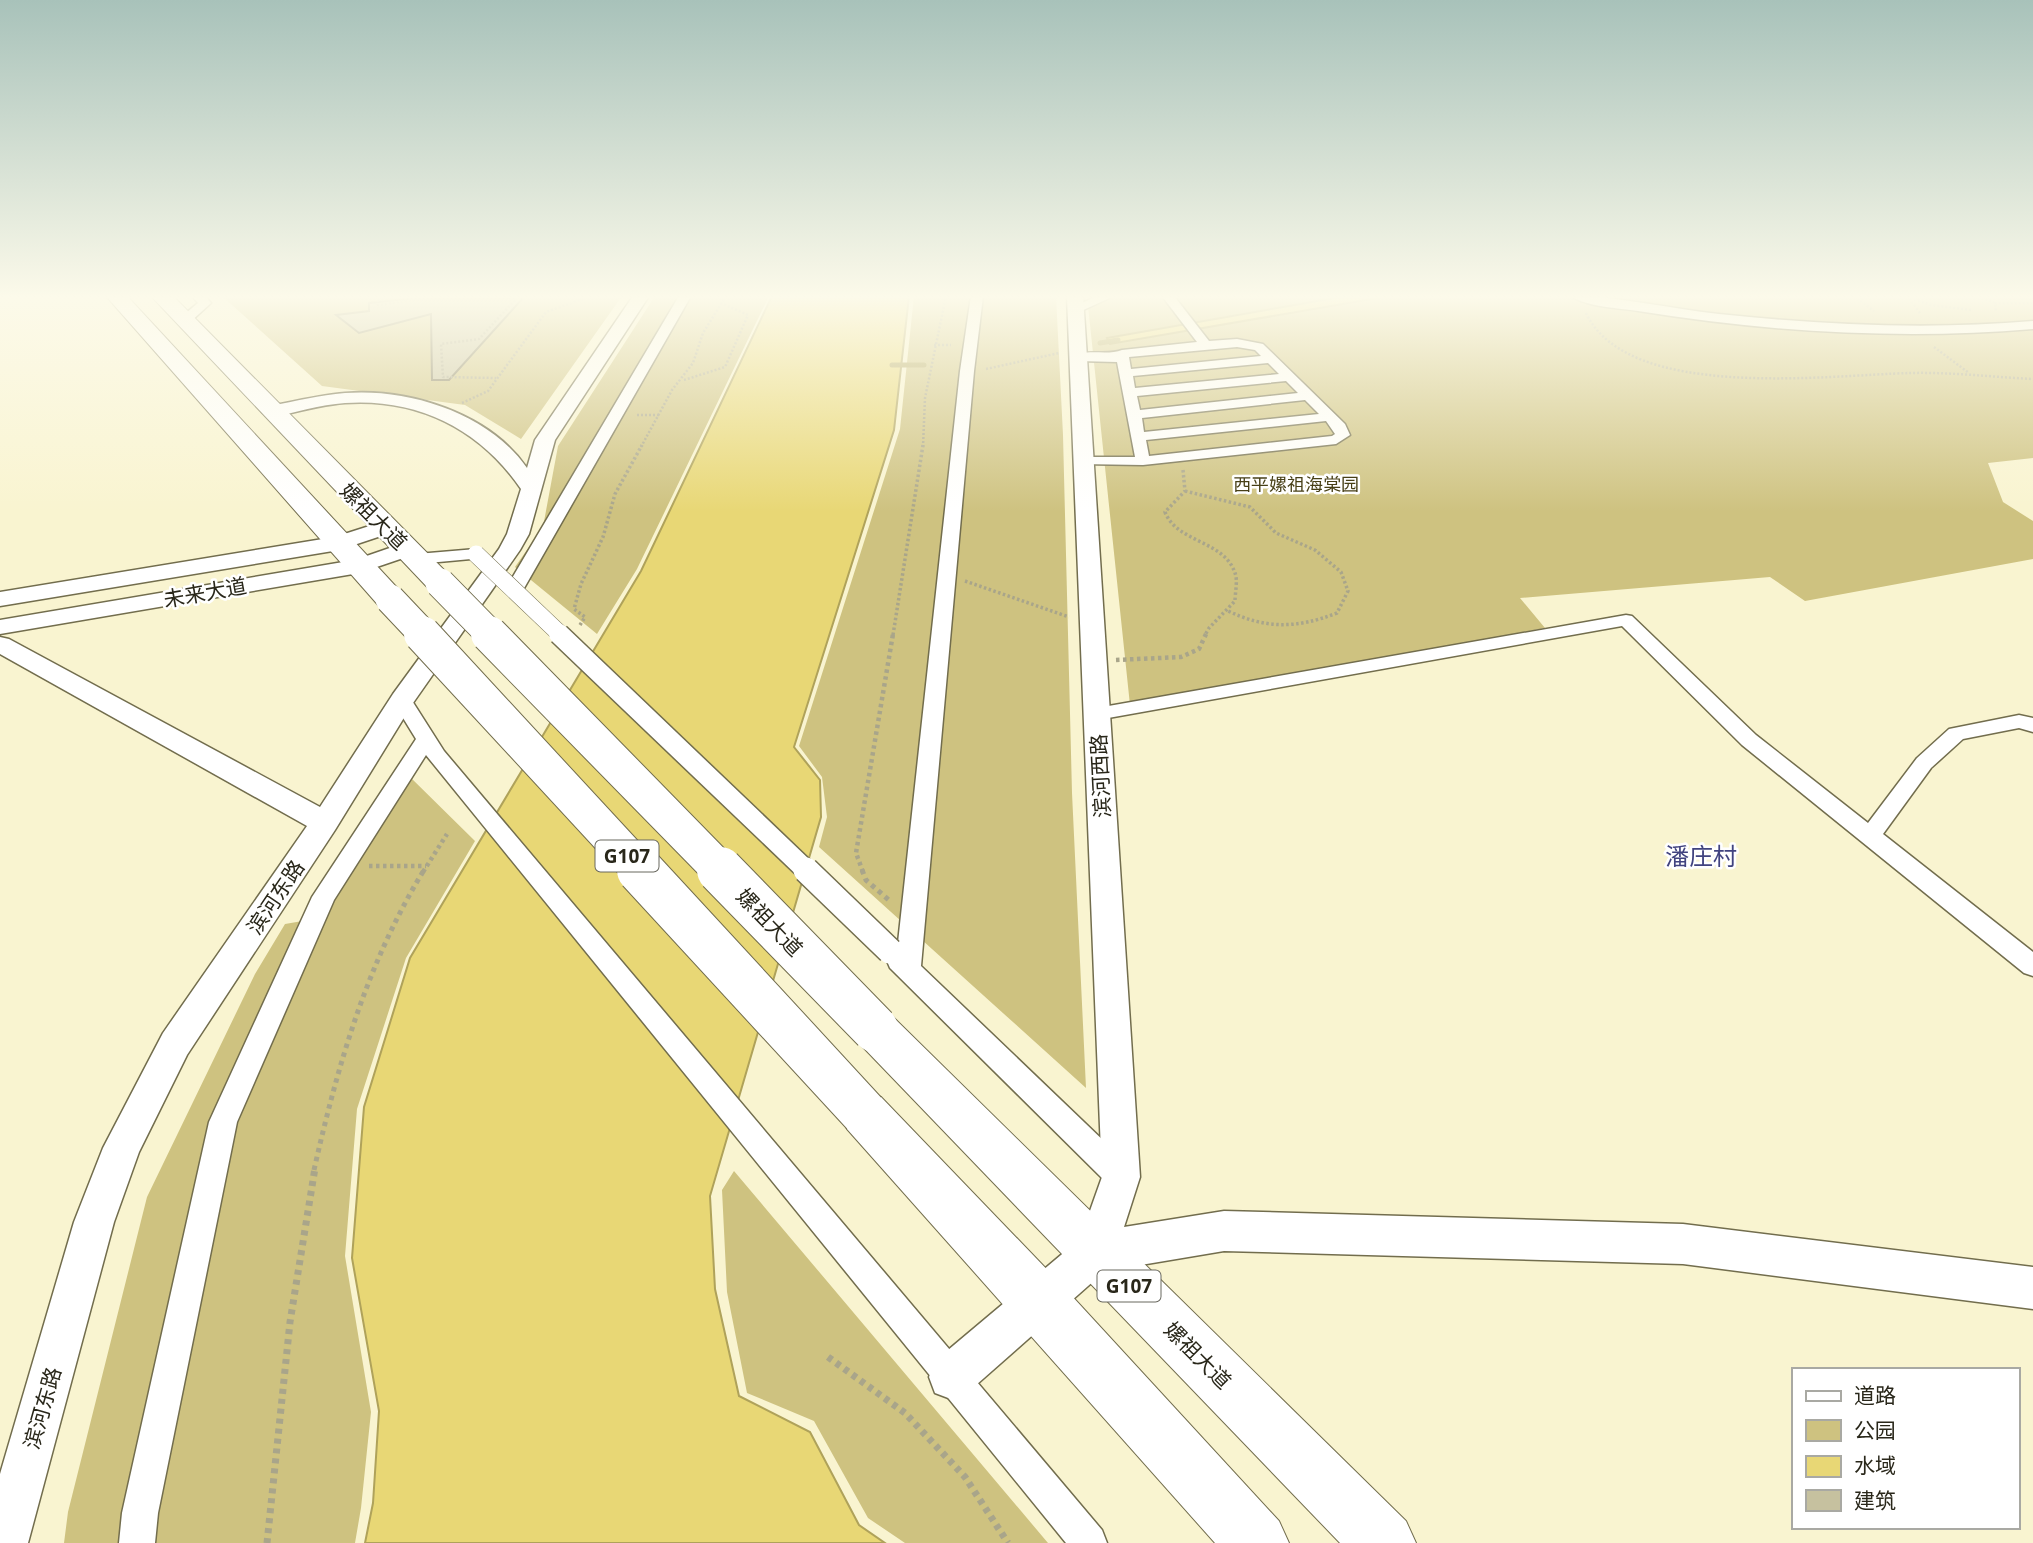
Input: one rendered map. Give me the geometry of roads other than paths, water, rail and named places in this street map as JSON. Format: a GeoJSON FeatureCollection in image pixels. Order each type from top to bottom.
{"type":"FeatureCollection","features":[{"type":"Feature","properties":{"kind":"highway","name":"嫘祖大道"},"geometry":{"type":"LineString","coordinates":[[181,368],[359,566],[1039,1302],[1256,1543]]}},
{"type":"Feature","properties":{"kind":"highway","name":"嫘祖大道"},"geometry":{"type":"LineString","coordinates":[[229,368],[875,1029],[1384,1543]]}},
{"type":"Feature","properties":{"kind":"street","name":"滨河东路"},"geometry":{"type":"LineString","coordinates":[[4,1543],[94,1222],[122,1148],[175,1044],[325,822],[402,700],[509,550],[518,534],[545,440],[593,368]]}},
{"type":"Feature","properties":{"kind":"street"},"geometry":{"type":"LineString","coordinates":[[514,590],[643,368]]}},
{"type":"Feature","properties":{"kind":"street"},"geometry":{"type":"LineString","coordinates":[[903,952],[948,578],[967,368]]}},
{"type":"Feature","properties":{"kind":"street","name":"滨河西路"},"geometry":{"type":"LineString","coordinates":[[1079,368],[1121,1177],[1096,1252]]}},
{"type":"Feature","properties":{"kind":"street"},"geometry":{"type":"LineString","coordinates":[[1125,368],[1143,461]]}},
{"type":"Feature","properties":{"kind":"street"},"geometry":{"type":"LineString","coordinates":[[1126,373],[1178,368]]}},
{"type":"Feature","properties":{"kind":"street"},"geometry":{"type":"LineString","coordinates":[[1084,461],[1143,461],[1183,457],[1336,440],[1343,435],[1281,368]]}},
{"type":"Feature","properties":{"kind":"street"},"geometry":{"type":"LineString","coordinates":[[1130,393],[1290,377]]}},
{"type":"Feature","properties":{"kind":"street"},"geometry":{"type":"LineString","coordinates":[[1134,415],[1309,396]]}},
{"type":"Feature","properties":{"kind":"street"},"geometry":{"type":"LineString","coordinates":[[271,412],[347,398],[389,400],[439,411],[467,425],[509,458],[530,488]]}},
{"type":"Feature","properties":{"kind":"street"},"geometry":{"type":"LineString","coordinates":[[1139,437],[1329,417]]}},
{"type":"Feature","properties":{"kind":"street","name":"未来大道"},"geometry":{"type":"LineString","coordinates":[[0,599],[339,543],[385,527]]}},
{"type":"Feature","properties":{"kind":"street"},"geometry":{"type":"LineString","coordinates":[[421,563],[476,554],[903,952],[1121,1177]]}},
{"type":"Feature","properties":{"kind":"street","name":"未来大道"},"geometry":{"type":"LineString","coordinates":[[0,627],[359,566],[421,563]]}},
{"type":"Feature","properties":{"kind":"street"},"geometry":{"type":"LineString","coordinates":[[1097,714],[1626,620],[1749,740],[2033,966]]}},
{"type":"Feature","properties":{"kind":"street"},"geometry":{"type":"LineString","coordinates":[[0,644],[325,822]]}},
{"type":"Feature","properties":{"kind":"street"},"geometry":{"type":"LineString","coordinates":[[402,700],[432,748],[1088,1543]]}},
{"type":"Feature","properties":{"kind":"street"},"geometry":{"type":"LineString","coordinates":[[1869,837],[1924,763],[1956,734],[2019,721],[2033,725]]}},
{"type":"Feature","properties":{"kind":"street"},"geometry":{"type":"LineString","coordinates":[[137,1543],[140,1513],[223,1122],[324,897],[343,866],[432,748]]}},
{"type":"Feature","properties":{"kind":"street"},"geometry":{"type":"LineString","coordinates":[[951,1377],[1096,1252],[1224,1231],[1683,1244],[2033,1288]]}},
{"type":"Feature","properties":{"kind":"water"},"geometry":{"type":"Polygon","coordinates":[[[738,368],[901,368],[894,430],[794,747],[820,780],[821,817],[710,1196],[715,1289],[739,1396],[810,1432],[859,1525],[885,1543],[365,1543],[373,1503],[379,1411],[352,1258],[364,1107],[410,958],[641,571],[738,368]]]}},
{"type":"Feature","properties":{"kind":"district","name":"潘庄村"},"geometry":{"type":"Point","coordinates":[1701,855]}},
{"type":"Feature","properties":{"kind":"park label","name":"西平嫘祖海棠园"},"geometry":{"type":"Point","coordinates":[1296,484]}}]}
